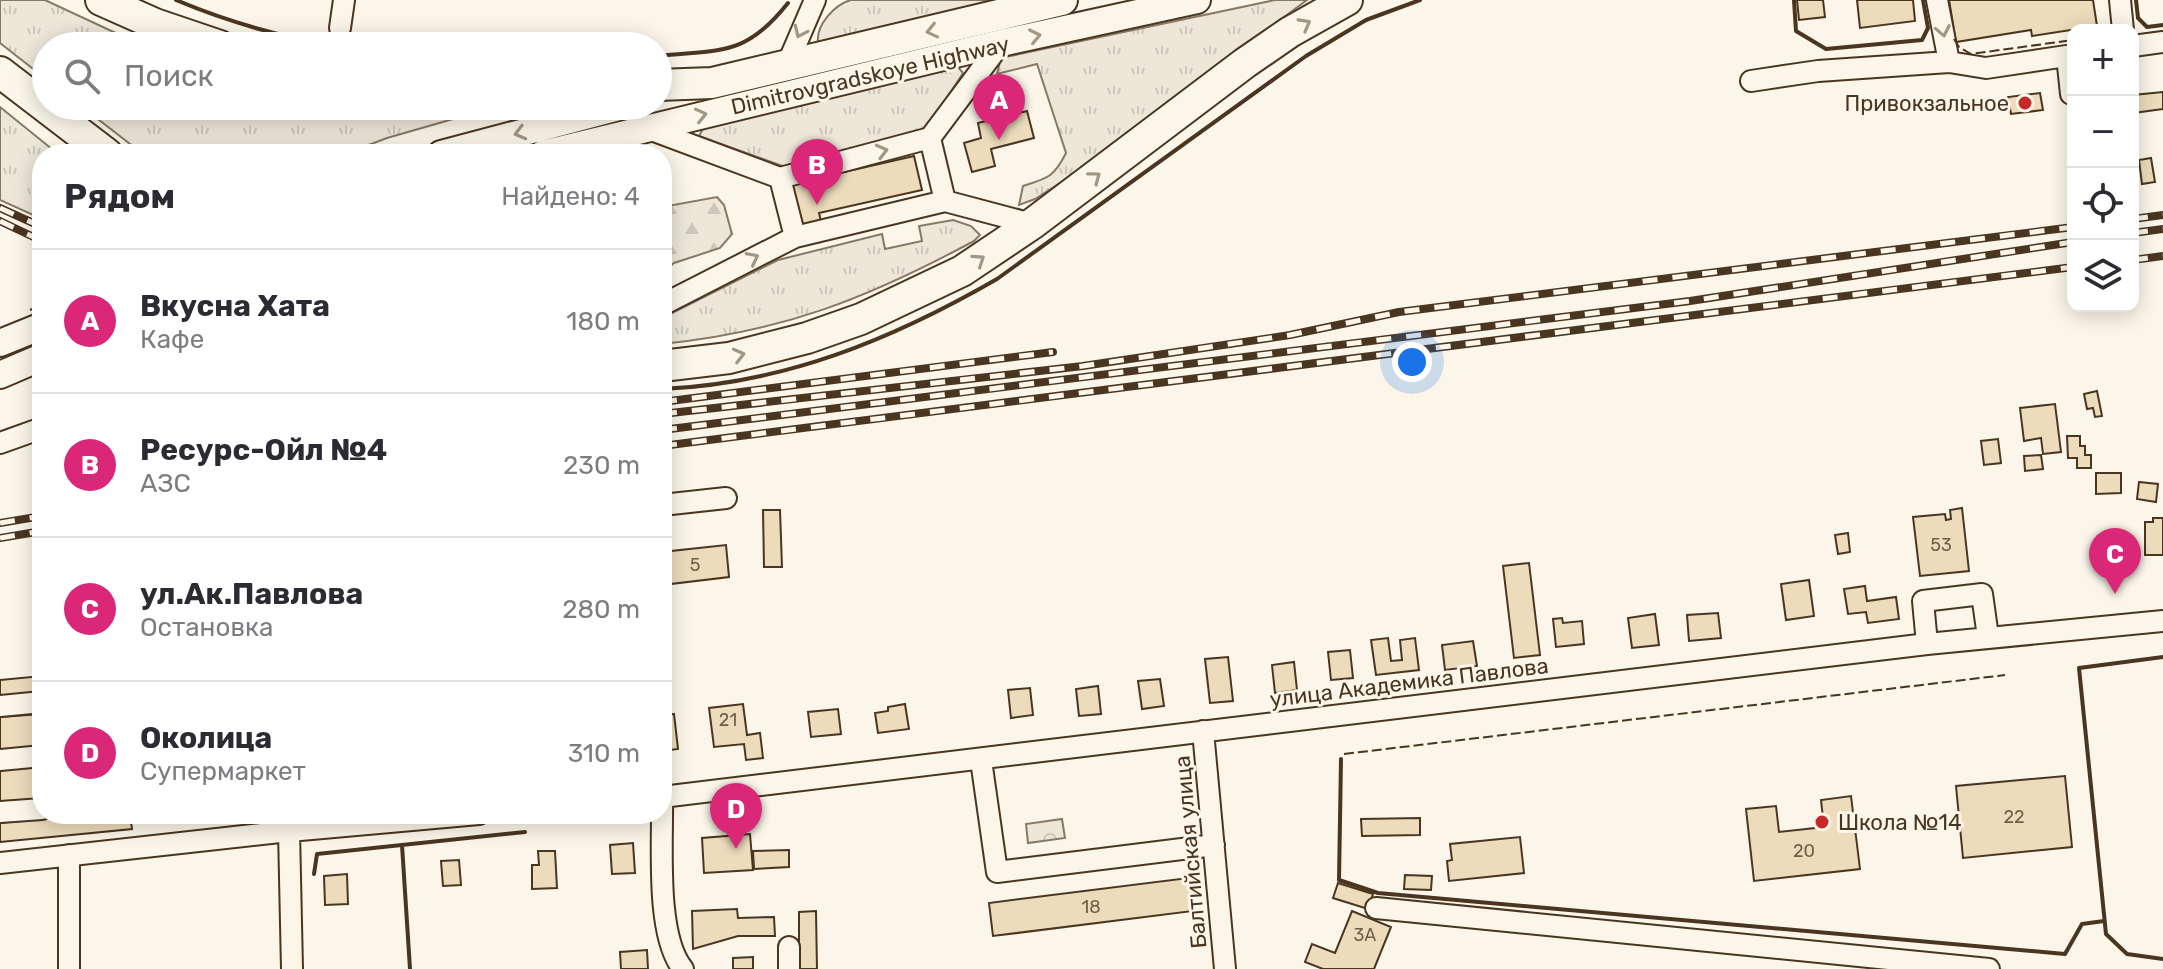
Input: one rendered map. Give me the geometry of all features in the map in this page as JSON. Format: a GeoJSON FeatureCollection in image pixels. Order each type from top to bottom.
{"type":"FeatureCollection","features":[{"type":"Feature","properties":{"kind":"highway"},"geometry":{"type":"LineString","coordinates":[[101,0],[179,32]]}},
{"type":"Feature","properties":{"kind":"highway"},"geometry":{"type":"LineString","coordinates":[[672,365],[729,358],[807,338],[861,319],[962,271],[1032,224],[1245,63],[1290,32],[1347,0]]}},
{"type":"Feature","properties":{"kind":"highway","name":"Dimitrovgradskoye Highway"},"geometry":{"type":"LineString","coordinates":[[712,83],[1053,1]]}},
{"type":"Feature","properties":{"kind":"highway"},"geometry":{"type":"LineString","coordinates":[[0,72],[32,97]]}},
{"type":"Feature","properties":{"kind":"highway"},"geometry":{"type":"LineString","coordinates":[[672,84],[712,83]]}},
{"type":"Feature","properties":{"kind":"highway"},"geometry":{"type":"LineString","coordinates":[[63,120],[94,144]]}},
{"type":"Feature","properties":{"kind":"main road","name":"Dimitrovgradskoye Highway"},"geometry":{"type":"LineString","coordinates":[[583,144],[1001,43],[1197,0]]}},
{"type":"Feature","properties":{"kind":"main road","name":"Dimitrovgradskoye Highway"},"geometry":{"type":"LineString","coordinates":[[672,93],[712,83]]}},
{"type":"Feature","properties":{"kind":"main road"},"geometry":{"type":"LineString","coordinates":[[479,144],[570,120]]}},
{"type":"Feature","properties":{"kind":"main road"},"geometry":{"type":"LineString","coordinates":[[0,343],[32,330]]}},
{"type":"Feature","properties":{"kind":"main road"},"geometry":{"type":"LineString","coordinates":[[0,375],[32,361]]}},
{"type":"Feature","properties":{"kind":"street"},"geometry":{"type":"LineString","coordinates":[[340,28],[344,0]]}},
{"type":"Feature","properties":{"kind":"street"},"geometry":{"type":"LineString","coordinates":[[787,65],[815,0]]}},
{"type":"Feature","properties":{"kind":"street"},"geometry":{"type":"LineString","coordinates":[[1937,0],[1949,62]]}},
{"type":"Feature","properties":{"kind":"street"},"geometry":{"type":"LineString","coordinates":[[2120,0],[2122,24]]}},
{"type":"Feature","properties":{"kind":"street"},"geometry":{"type":"LineString","coordinates":[[2139,45],[2163,42]]}},
{"type":"Feature","properties":{"kind":"street"},"geometry":{"type":"LineString","coordinates":[[646,128],[780,178],[930,138],[1001,43]]}},
{"type":"Feature","properties":{"kind":"street"},"geometry":{"type":"LineString","coordinates":[[1751,81],[1818,71],[1949,62],[1986,68],[2067,56]]}},
{"type":"Feature","properties":{"kind":"street"},"geometry":{"type":"LineString","coordinates":[[930,138],[945,201]]}},
{"type":"Feature","properties":{"kind":"street"},"geometry":{"type":"LineString","coordinates":[[780,178],[795,237]]}},
{"type":"Feature","properties":{"kind":"street"},"geometry":{"type":"LineString","coordinates":[[672,300],[795,237],[945,201],[1032,224]]}},
{"type":"Feature","properties":{"kind":"street"},"geometry":{"type":"LineString","coordinates":[[0,443],[32,432]]}},
{"type":"Feature","properties":{"kind":"street"},"geometry":{"type":"LineString","coordinates":[[672,504],[726,498]]}},
{"type":"Feature","properties":{"kind":"street"},"geometry":{"type":"LineString","coordinates":[[1927,644],[1923,601],[1982,594],[1988,637]]}},
{"type":"Feature","properties":{"kind":"street","name":"улица Академика Павлова"},"geometry":{"type":"LineString","coordinates":[[672,796],[1927,644],[2163,621]]}},
{"type":"Feature","properties":{"kind":"street"},"geometry":{"type":"LineString","coordinates":[[0,706],[32,703]]}},
{"type":"Feature","properties":{"kind":"street","name":"Балтийская улица"},"geometry":{"type":"LineString","coordinates":[[1203,731],[1225,969]]}},
{"type":"Feature","properties":{"kind":"street"},"geometry":{"type":"LineString","coordinates":[[0,760],[32,757]]}},
{"type":"Feature","properties":{"kind":"street"},"geometry":{"type":"LineString","coordinates":[[981,760],[997,872],[1214,845]]}},
{"type":"Feature","properties":{"kind":"street"},"geometry":{"type":"LineString","coordinates":[[0,812],[32,810]]}},
{"type":"Feature","properties":{"kind":"street"},"geometry":{"type":"LineString","coordinates":[[292,969],[289,831],[296,824]]}},
{"type":"Feature","properties":{"kind":"street"},"geometry":{"type":"LineString","coordinates":[[0,863],[367,824]]}},
{"type":"Feature","properties":{"kind":"street"},"geometry":{"type":"LineString","coordinates":[[662,824],[662,885],[675,965]]}},
{"type":"Feature","properties":{"kind":"street"},"geometry":{"type":"LineString","coordinates":[[69,855],[69,969]]}},
{"type":"Feature","properties":{"kind":"street"},"geometry":{"type":"LineString","coordinates":[[1376,908],[1989,969]]}},
{"type":"Feature","properties":{"kind":"street"},"geometry":{"type":"LineString","coordinates":[[789,947],[789,969]]}},
{"type":"Feature","properties":{"kind":"green space"},"geometry":{"type":"Polygon","coordinates":[[[0,0],[45,0],[114,32],[32,32],[32,68],[0,43],[0,0]]]}},
{"type":"Feature","properties":{"kind":"green space"},"geometry":{"type":"Polygon","coordinates":[[[851,0],[991,1],[818,42],[820,29],[828,16],[851,0]]]}},
{"type":"Feature","properties":{"kind":"green space"},"geometry":{"type":"Polygon","coordinates":[[[1275,0],[1307,0],[1063,181],[1019,205],[1023,186],[1049,176],[1066,153],[1037,64],[997,74],[1001,58],[1275,0]]]}},
{"type":"Feature","properties":{"kind":"green space"},"geometry":{"type":"Polygon","coordinates":[[[958,67],[963,73],[926,130],[788,168],[699,136],[705,125],[958,67]]]}},
{"type":"Feature","properties":{"kind":"green space"},"geometry":{"type":"Polygon","coordinates":[[[0,107],[46,144],[32,144],[32,214],[0,200],[0,107]]]}},
{"type":"Feature","properties":{"kind":"green space"},"geometry":{"type":"Polygon","coordinates":[[[99,120],[450,120],[371,144],[130,144],[99,120]]]}},
{"type":"Feature","properties":{"kind":"green space"},"geometry":{"type":"Polygon","coordinates":[[[717,197],[724,205],[732,234],[720,248],[672,265],[672,205],[717,197]]]}},
{"type":"Feature","properties":{"kind":"green space"},"geometry":{"type":"Polygon","coordinates":[[[953,220],[971,226],[980,235],[974,241],[898,279],[824,309],[747,331],[672,343],[672,313],[778,260],[882,234],[885,249],[922,241],[919,226],[953,220]]]}},
{"type":"Feature","properties":{"kind":"green space"},"geometry":{"type":"Polygon","coordinates":[[[1062,819],[1065,838],[1028,843],[1026,824],[1062,819]]]}},
{"type":"Feature","properties":{"kind":"building"},"geometry":{"type":"Polygon","coordinates":[[[1797,0],[1823,0],[1825,17],[1799,20],[1797,0]]]}},
{"type":"Feature","properties":{"kind":"building"},"geometry":{"type":"Polygon","coordinates":[[[1857,0],[1913,0],[1915,21],[1860,28],[1857,0]]]}},
{"type":"Feature","properties":{"kind":"building"},"geometry":{"type":"Polygon","coordinates":[[[1949,0],[2093,0],[2097,24],[2067,24],[2067,31],[2032,36],[2031,30],[1956,42],[1949,0]]]}},
{"type":"Feature","properties":{"kind":"building"},"geometry":{"type":"Polygon","coordinates":[[[2163,92],[2163,109],[2139,112],[2139,94],[2163,92]]]}},
{"type":"Feature","properties":{"kind":"building","name":"Привокзальное"},"geometry":{"type":"Polygon","coordinates":[[[2040,93],[2043,110],[2011,114],[2008,97],[2040,93]]]}},
{"type":"Feature","properties":{"kind":"building"},"geometry":{"type":"Polygon","coordinates":[[[1027,111],[1034,138],[991,149],[995,166],[972,172],[964,143],[981,138],[978,123],[1027,111]]]}},
{"type":"Feature","properties":{"kind":"building"},"geometry":{"type":"Polygon","coordinates":[[[914,156],[922,190],[819,213],[821,221],[793,229],[782,184],[810,177],[812,186],[832,181],[831,175],[914,156]]]}},
{"type":"Feature","properties":{"kind":"building"},"geometry":{"type":"Polygon","coordinates":[[[2151,158],[2155,182],[2142,184],[2139,160],[2151,158]]]}},
{"type":"Feature","properties":{"kind":"building"},"geometry":{"type":"Polygon","coordinates":[[[2097,391],[2102,416],[2095,417],[2093,408],[2087,409],[2084,394],[2097,391]]]}},
{"type":"Feature","properties":{"kind":"building"},"geometry":{"type":"Polygon","coordinates":[[[2055,404],[2061,452],[2043,454],[2041,438],[2024,441],[2020,408],[2055,404]]]}},
{"type":"Feature","properties":{"kind":"building"},"geometry":{"type":"Polygon","coordinates":[[[2067,436],[2080,436],[2080,446],[2085,446],[2085,455],[2091,455],[2091,468],[2077,468],[2077,458],[2068,458],[2067,436]]]}},
{"type":"Feature","properties":{"kind":"building"},"geometry":{"type":"Polygon","coordinates":[[[1998,439],[2001,463],[1984,465],[1981,441],[1998,439]]]}},
{"type":"Feature","properties":{"kind":"building"},"geometry":{"type":"Polygon","coordinates":[[[2041,455],[2043,469],[2025,471],[2024,456],[2041,455]]]}},
{"type":"Feature","properties":{"kind":"building"},"geometry":{"type":"Polygon","coordinates":[[[2096,473],[2121,473],[2121,493],[2096,494],[2096,473]]]}},
{"type":"Feature","properties":{"kind":"building"},"geometry":{"type":"Polygon","coordinates":[[[2139,482],[2158,484],[2156,502],[2137,499],[2139,482]]]}},
{"type":"Feature","properties":{"kind":"building"},"geometry":{"type":"Polygon","coordinates":[[[1962,508],[1969,571],[1920,576],[1913,517],[1945,514],[1946,520],[1951,519],[1950,510],[1962,508]]]}},
{"type":"Feature","properties":{"kind":"building"},"geometry":{"type":"Polygon","coordinates":[[[763,510],[780,510],[782,567],[764,567],[763,510]]]}},
{"type":"Feature","properties":{"kind":"building"},"geometry":{"type":"Polygon","coordinates":[[[2153,518],[2163,518],[2163,555],[2145,555],[2145,522],[2153,522],[2153,518]]]}},
{"type":"Feature","properties":{"kind":"building"},"geometry":{"type":"Polygon","coordinates":[[[1848,533],[1850,552],[1838,554],[1835,535],[1848,533]]]}},
{"type":"Feature","properties":{"kind":"building"},"geometry":{"type":"Polygon","coordinates":[[[726,545],[729,577],[672,584],[672,551],[726,545]]]}},
{"type":"Feature","properties":{"kind":"building"},"geometry":{"type":"Polygon","coordinates":[[[1529,563],[1540,655],[1514,658],[1503,566],[1529,563]]]}},
{"type":"Feature","properties":{"kind":"building"},"geometry":{"type":"Polygon","coordinates":[[[1809,580],[1814,616],[1786,620],[1781,584],[1809,580]]]}},
{"type":"Feature","properties":{"kind":"building"},"geometry":{"type":"Polygon","coordinates":[[[1865,586],[1867,601],[1896,597],[1899,619],[1868,623],[1866,612],[1848,614],[1844,589],[1865,586]]]}},
{"type":"Feature","properties":{"kind":"building"},"geometry":{"type":"Polygon","coordinates":[[[1718,613],[1721,638],[1689,641],[1687,615],[1718,613]]]}},
{"type":"Feature","properties":{"kind":"building"},"geometry":{"type":"Polygon","coordinates":[[[1655,614],[1659,645],[1632,648],[1628,618],[1655,614]]]}},
{"type":"Feature","properties":{"kind":"building"},"geometry":{"type":"Polygon","coordinates":[[[1562,618],[1563,623],[1582,621],[1584,644],[1556,647],[1553,619],[1562,618]]]}},
{"type":"Feature","properties":{"kind":"building"},"geometry":{"type":"Polygon","coordinates":[[[1388,638],[1391,661],[1402,660],[1400,640],[1415,638],[1419,670],[1376,675],[1371,640],[1388,638]]]}},
{"type":"Feature","properties":{"kind":"building"},"geometry":{"type":"Polygon","coordinates":[[[1473,641],[1477,666],[1445,670],[1442,645],[1473,641]]]}},
{"type":"Feature","properties":{"kind":"building"},"geometry":{"type":"Polygon","coordinates":[[[1350,650],[1353,678],[1331,680],[1328,652],[1350,650]]]}},
{"type":"Feature","properties":{"kind":"building"},"geometry":{"type":"Polygon","coordinates":[[[1228,657],[1233,701],[1210,703],[1205,659],[1228,657]]]}},
{"type":"Feature","properties":{"kind":"building"},"geometry":{"type":"Polygon","coordinates":[[[1294,662],[1297,690],[1275,693],[1272,665],[1294,662]]]}},
{"type":"Feature","properties":{"kind":"building"},"geometry":{"type":"Polygon","coordinates":[[[32,677],[32,695],[0,698],[0,680],[32,677]]]}},
{"type":"Feature","properties":{"kind":"building"},"geometry":{"type":"Polygon","coordinates":[[[1160,679],[1164,706],[1142,709],[1138,681],[1160,679]]]}},
{"type":"Feature","properties":{"kind":"building"},"geometry":{"type":"Polygon","coordinates":[[[1098,686],[1101,714],[1079,716],[1076,689],[1098,686]]]}},
{"type":"Feature","properties":{"kind":"building"},"geometry":{"type":"Polygon","coordinates":[[[1030,688],[1033,715],[1011,718],[1008,690],[1030,688]]]}},
{"type":"Feature","properties":{"kind":"building"},"geometry":{"type":"Polygon","coordinates":[[[743,704],[747,735],[760,733],[763,758],[746,760],[744,744],[714,747],[709,708],[743,704]]]}},
{"type":"Feature","properties":{"kind":"building"},"geometry":{"type":"Polygon","coordinates":[[[905,704],[909,729],[878,733],[875,713],[905,704]]]}},
{"type":"Feature","properties":{"kind":"building"},"geometry":{"type":"Polygon","coordinates":[[[838,709],[841,734],[811,737],[808,712],[838,709]]]}},
{"type":"Feature","properties":{"kind":"building"},"geometry":{"type":"Polygon","coordinates":[[[672,714],[678,749],[672,750],[672,714]]]}},
{"type":"Feature","properties":{"kind":"building"},"geometry":{"type":"Polygon","coordinates":[[[32,715],[32,747],[0,750],[0,717],[32,715]]]}},
{"type":"Feature","properties":{"kind":"building"},"geometry":{"type":"Polygon","coordinates":[[[32,768],[32,801],[0,803],[0,770],[32,768]]]}},
{"type":"Feature","properties":{"kind":"building"},"geometry":{"type":"Polygon","coordinates":[[[2065,776],[2072,847],[1963,858],[1956,786],[2065,776]]]}},
{"type":"Feature","properties":{"kind":"building"},"geometry":{"type":"Polygon","coordinates":[[[1851,796],[1860,869],[1754,881],[1746,809],[1776,806],[1779,832],[1824,827],[1821,800],[1851,796]]]}},
{"type":"Feature","properties":{"kind":"building"},"geometry":{"type":"Polygon","coordinates":[[[1420,818],[1420,835],[1362,836],[1361,819],[1420,818]]]}},
{"type":"Feature","properties":{"kind":"building"},"geometry":{"type":"Polygon","coordinates":[[[32,820],[32,824],[131,824],[132,829],[0,842],[0,823],[32,820]]]}},
{"type":"Feature","properties":{"kind":"building"},"geometry":{"type":"Polygon","coordinates":[[[750,834],[753,870],[704,873],[702,838],[750,834]]]}},
{"type":"Feature","properties":{"kind":"building"},"geometry":{"type":"Polygon","coordinates":[[[1520,837],[1524,873],[1449,881],[1447,861],[1452,860],[1450,844],[1520,837]]]}},
{"type":"Feature","properties":{"kind":"building"},"geometry":{"type":"Polygon","coordinates":[[[633,843],[635,873],[612,874],[610,845],[633,843]]]}},
{"type":"Feature","properties":{"kind":"building"},"geometry":{"type":"Polygon","coordinates":[[[789,850],[789,867],[754,869],[753,851],[789,850]]]}},
{"type":"Feature","properties":{"kind":"building"},"geometry":{"type":"Polygon","coordinates":[[[538,851],[555,851],[557,888],[532,889],[532,865],[539,865],[538,851]]]}},
{"type":"Feature","properties":{"kind":"building"},"geometry":{"type":"Polygon","coordinates":[[[459,860],[461,885],[443,886],[441,861],[459,860]]]}},
{"type":"Feature","properties":{"kind":"building"},"geometry":{"type":"Polygon","coordinates":[[[347,874],[348,904],[325,905],[324,876],[347,874]]]}},
{"type":"Feature","properties":{"kind":"building"},"geometry":{"type":"Polygon","coordinates":[[[1405,875],[1432,876],[1431,890],[1404,889],[1405,875]]]}},
{"type":"Feature","properties":{"kind":"building"},"geometry":{"type":"Polygon","coordinates":[[[1188,878],[1193,911],[993,936],[989,903],[1188,878]]]}},
{"type":"Feature","properties":{"kind":"building"},"geometry":{"type":"Polygon","coordinates":[[[1338,883],[1373,894],[1368,909],[1333,898],[1338,883]]]}},
{"type":"Feature","properties":{"kind":"building"},"geometry":{"type":"Polygon","coordinates":[[[737,909],[738,918],[774,917],[775,936],[738,936],[693,949],[692,911],[737,909]]]}},
{"type":"Feature","properties":{"kind":"building"},"geometry":{"type":"Polygon","coordinates":[[[816,911],[817,969],[799,969],[799,912],[816,911]]]}},
{"type":"Feature","properties":{"kind":"building"},"geometry":{"type":"Polygon","coordinates":[[[1352,911],[1391,927],[1374,969],[1323,969],[1305,962],[1312,944],[1335,953],[1352,911]]]}},
{"type":"Feature","properties":{"kind":"building"},"geometry":{"type":"Polygon","coordinates":[[[647,950],[648,969],[621,969],[620,952],[647,950]]]}},
{"type":"Feature","properties":{"kind":"building"},"geometry":{"type":"Polygon","coordinates":[[[753,957],[753,969],[733,969],[733,958],[753,957]]]}},
{"type":"Feature","properties":{"kind":"railway"},"geometry":{"type":"LineString","coordinates":[[0,208],[32,222]]}},
{"type":"Feature","properties":{"kind":"railway"},"geometry":{"type":"LineString","coordinates":[[2139,218],[2163,215]]}},
{"type":"Feature","properties":{"kind":"railway"},"geometry":{"type":"LineString","coordinates":[[0,221],[32,236]]}},
{"type":"Feature","properties":{"kind":"railway"},"geometry":{"type":"LineString","coordinates":[[672,413],[1083,366],[1290,335],[1399,312],[2067,228]]}},
{"type":"Feature","properties":{"kind":"railway"},"geometry":{"type":"LineString","coordinates":[[2139,232],[2163,229]]}},
{"type":"Feature","properties":{"kind":"railway"},"geometry":{"type":"LineString","coordinates":[[672,429],[1690,301],[2067,243]]}},
{"type":"Feature","properties":{"kind":"railway"},"geometry":{"type":"LineString","coordinates":[[2139,259],[2163,256]]}},
{"type":"Feature","properties":{"kind":"railway"},"geometry":{"type":"LineString","coordinates":[[672,445],[2067,268]]}},
{"type":"Feature","properties":{"kind":"railway"},"geometry":{"type":"LineString","coordinates":[[672,401],[1053,352]]}},
{"type":"Feature","properties":{"kind":"railway"},"geometry":{"type":"LineString","coordinates":[[0,523],[32,518]]}},
{"type":"Feature","properties":{"kind":"railway"},"geometry":{"type":"LineString","coordinates":[[0,538],[32,533]]}},
{"type":"Feature","properties":{"kind":"fence"},"geometry":{"type":"LineString","coordinates":[[1954,39],[1959,47],[1971,54],[2067,41]]}},
{"type":"Feature","properties":{"kind":"fence"},"geometry":{"type":"LineString","coordinates":[[1344,754],[2005,675]]}},
{"type":"Feature","properties":{"kind":"wall"},"geometry":{"type":"LineString","coordinates":[[176,0],[271,32]]}},
{"type":"Feature","properties":{"kind":"wall"},"geometry":{"type":"LineString","coordinates":[[672,388],[751,378],[794,368],[877,339],[958,301],[997,279],[1306,56],[1366,20],[1420,0]]}},
{"type":"Feature","properties":{"kind":"wall"},"geometry":{"type":"LineString","coordinates":[[1794,0],[1796,31],[1826,49],[1922,40],[1928,28],[1923,0]]}},
{"type":"Feature","properties":{"kind":"wall"},"geometry":{"type":"LineString","coordinates":[[2136,0],[2138,18],[2147,27],[2163,25]]}},
{"type":"Feature","properties":{"kind":"wall"},"geometry":{"type":"LineString","coordinates":[[672,55],[716,50],[745,42],[759,33],[788,3]]}},
{"type":"Feature","properties":{"kind":"wall"},"geometry":{"type":"LineString","coordinates":[[2163,657],[2079,668],[2106,934],[2127,954],[2163,959]]}},
{"type":"Feature","properties":{"kind":"wall"},"geometry":{"type":"LineString","coordinates":[[1341,759],[1339,880],[1378,893],[2065,954],[2082,924],[2104,921]]}},
{"type":"Feature","properties":{"kind":"wall"},"geometry":{"type":"LineString","coordinates":[[314,874],[317,854],[525,832]]}},
{"type":"Feature","properties":{"kind":"wall"},"geometry":{"type":"LineString","coordinates":[[402,845],[410,969]]}},
{"type":"Feature","properties":{"kind":"place","name":"Привокзальное"},"geometry":{"type":"Point","coordinates":[2025,103]}},
{"type":"Feature","properties":{"kind":"place","name":"Вкусна Хата"},"geometry":{"type":"Point","coordinates":[999,140]}},
{"type":"Feature","properties":{"kind":"place","name":"Ресурс-Ойл №4"},"geometry":{"type":"Point","coordinates":[817,205]}},
{"type":"Feature","properties":{"kind":"place","name":"ул.Ак.Павлова"},"geometry":{"type":"Point","coordinates":[2115,594]}},
{"type":"Feature","properties":{"kind":"place","name":"Школа №14"},"geometry":{"type":"Point","coordinates":[1822,822]}},
{"type":"Feature","properties":{"kind":"place","name":"Околица"},"geometry":{"type":"Point","coordinates":[736,849]}}]}
